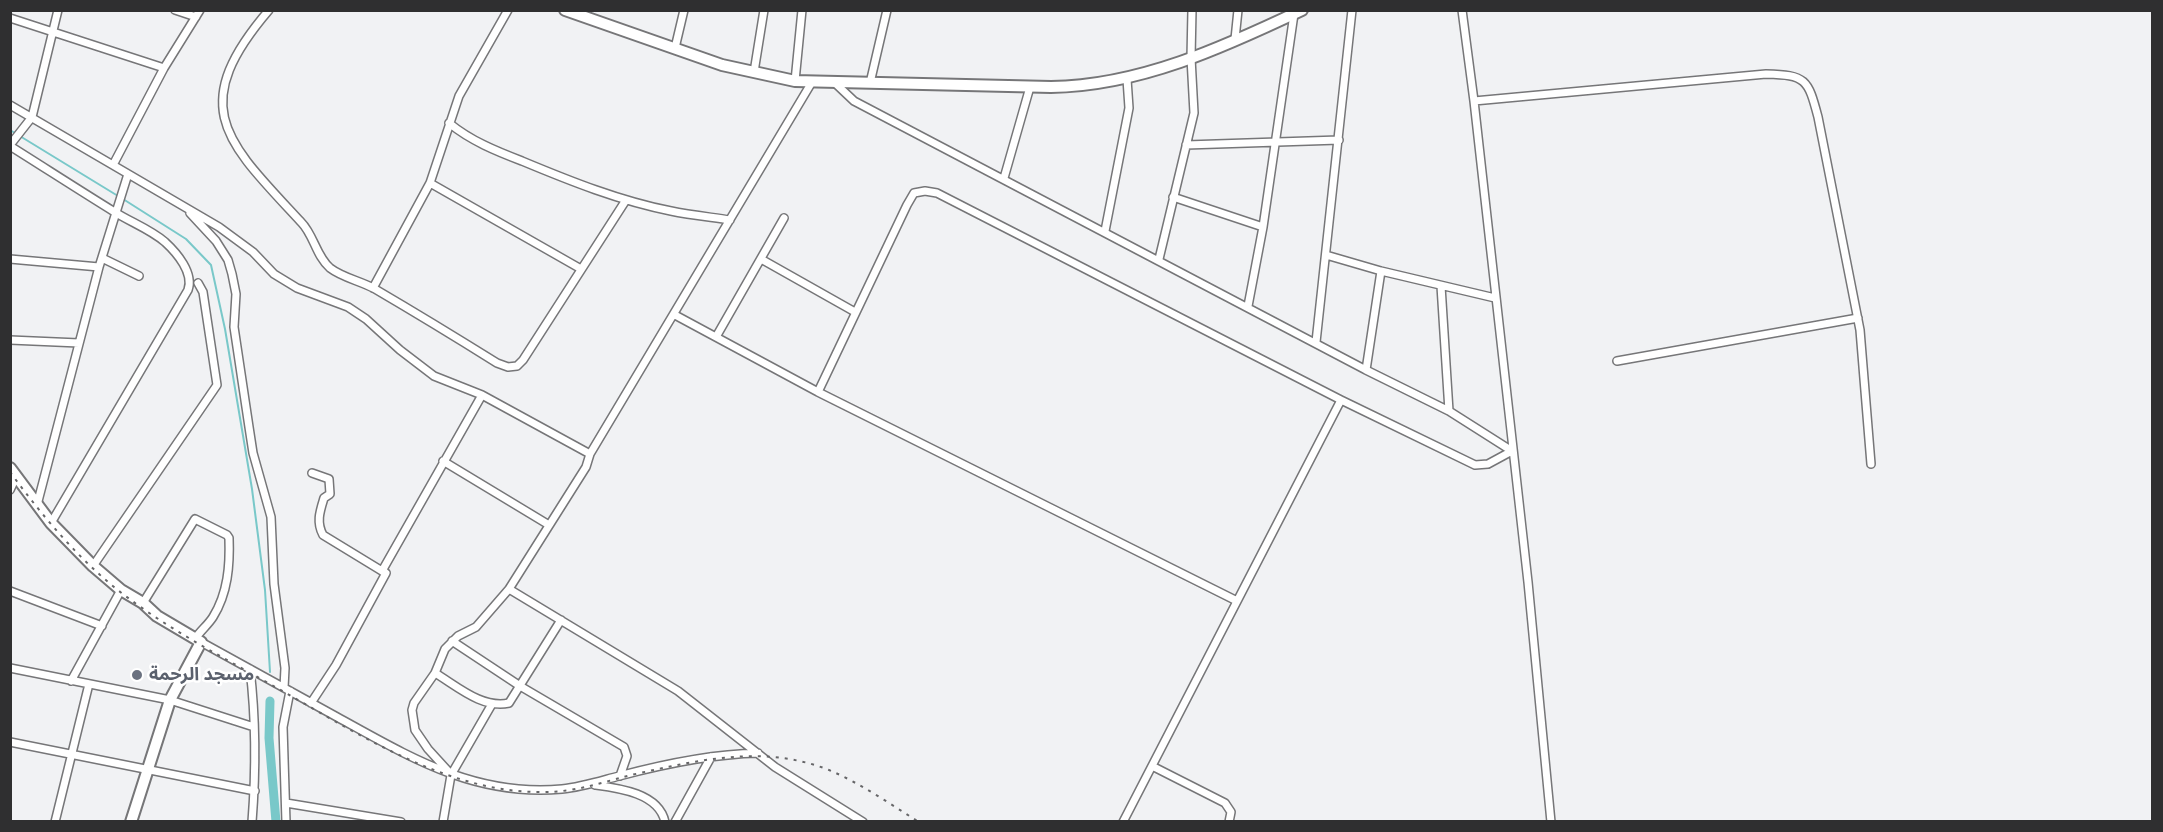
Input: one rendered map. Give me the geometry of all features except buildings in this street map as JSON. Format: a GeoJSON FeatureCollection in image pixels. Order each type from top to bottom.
{"type":"FeatureCollection","features":[{"type":"Feature","properties":{"kind":"street"},"geometry":{"type":"LineString","coordinates":[[51,523],[190,285],[189,276],[178,256],[165,242],[12,144],[31,119],[58,10]]}},
{"type":"Feature","properties":{"kind":"street"},"geometry":{"type":"LineString","coordinates":[[112,165],[164,68],[198,14],[175,10]]}},
{"type":"Feature","properties":{"kind":"street"},"geometry":{"type":"LineString","coordinates":[[269,10],[236,57],[228,73],[222,100],[224,119],[231,136],[248,163],[304,225],[323,260],[339,273],[373,288],[497,363],[508,367],[517,366],[524,360],[626,200]]}},
{"type":"Feature","properties":{"kind":"street"},"geometry":{"type":"LineString","coordinates":[[373,288],[430,183],[459,96],[508,10]]}},
{"type":"Feature","properties":{"kind":"street"},"geometry":{"type":"LineString","coordinates":[[564,10],[722,65],[795,81],[1030,87],[1084,86],[1127,79],[1191,58],[1298,12]]}},
{"type":"Feature","properties":{"kind":"street"},"geometry":{"type":"LineString","coordinates":[[675,48],[684,10]]}},
{"type":"Feature","properties":{"kind":"street"},"geometry":{"type":"LineString","coordinates":[[754,72],[764,10]]}},
{"type":"Feature","properties":{"kind":"street"},"geometry":{"type":"LineString","coordinates":[[795,81],[802,10]]}},
{"type":"Feature","properties":{"kind":"street"},"geometry":{"type":"LineString","coordinates":[[870,82],[887,10]]}},
{"type":"Feature","properties":{"kind":"street"},"geometry":{"type":"LineString","coordinates":[[1235,39],[1238,10]]}},
{"type":"Feature","properties":{"kind":"street"},"geometry":{"type":"LineString","coordinates":[[1316,342],[1352,10]]}},
{"type":"Feature","properties":{"kind":"street"},"geometry":{"type":"LineString","coordinates":[[1462,10],[1528,582],[1551,822]]}},
{"type":"Feature","properties":{"kind":"street"},"geometry":{"type":"LineString","coordinates":[[1158,259],[1194,113],[1191,11]]}},
{"type":"Feature","properties":{"kind":"street"},"geometry":{"type":"LineString","coordinates":[[1248,306],[1298,12]]}},
{"type":"Feature","properties":{"kind":"street"},"geometry":{"type":"LineString","coordinates":[[10,18],[164,68]]}},
{"type":"Feature","properties":{"kind":"street"},"geometry":{"type":"LineString","coordinates":[[1474,101],[1766,74],[1790,74],[1801,79],[1811,91],[1818,117],[1858,318],[1872,464]]}},
{"type":"Feature","properties":{"kind":"street"},"geometry":{"type":"LineString","coordinates":[[1105,231],[1129,108],[1127,79]]}},
{"type":"Feature","properties":{"kind":"street"},"geometry":{"type":"LineString","coordinates":[[451,775],[415,730],[412,721],[414,703],[435,673],[440,657],[452,641],[463,632],[476,627],[509,589],[586,467],[590,454],[812,82]]}},
{"type":"Feature","properties":{"kind":"street"},"geometry":{"type":"LineString","coordinates":[[835,83],[854,101],[1366,370],[1449,411],[1512,451]]}},
{"type":"Feature","properties":{"kind":"street"},"geometry":{"type":"LineString","coordinates":[[1004,178],[1030,87]]}},
{"type":"Feature","properties":{"kind":"street"},"geometry":{"type":"LineString","coordinates":[[10,105],[219,227],[253,252],[274,274],[297,288],[348,307],[366,319],[418,365],[434,376],[482,395],[590,454]]}},
{"type":"Feature","properties":{"kind":"street"},"geometry":{"type":"LineString","coordinates":[[449,123],[481,144],[588,187],[626,200],[670,211],[730,220]]}},
{"type":"Feature","properties":{"kind":"street"},"geometry":{"type":"LineString","coordinates":[[1186,145],[1339,140]]}},
{"type":"Feature","properties":{"kind":"street"},"geometry":{"type":"LineString","coordinates":[[37,505],[99,267],[128,174]]}},
{"type":"Feature","properties":{"kind":"street"},"geometry":{"type":"LineString","coordinates":[[430,183],[581,269]]}},
{"type":"Feature","properties":{"kind":"street"},"geometry":{"type":"LineString","coordinates":[[819,392],[911,198],[919,192],[931,191],[1341,400],[1475,465],[1488,464],[1512,451]]}},
{"type":"Feature","properties":{"kind":"street"},"geometry":{"type":"LineString","coordinates":[[1173,197],[1263,226]]}},
{"type":"Feature","properties":{"kind":"street"},"geometry":{"type":"LineString","coordinates":[[186,209],[216,241],[228,260],[236,294],[235,337],[250,436],[271,517],[274,584],[287,690],[283,727],[286,822]]}},
{"type":"Feature","properties":{"kind":"street"},"geometry":{"type":"LineString","coordinates":[[716,337],[784,218]]}},
{"type":"Feature","properties":{"kind":"street"},"geometry":{"type":"LineString","coordinates":[[1326,255],[1381,271],[1495,298]]}},
{"type":"Feature","properties":{"kind":"street"},"geometry":{"type":"LineString","coordinates":[[102,258],[139,276]]}},
{"type":"Feature","properties":{"kind":"street"},"geometry":{"type":"LineString","coordinates":[[10,259],[99,267]]}},
{"type":"Feature","properties":{"kind":"street"},"geometry":{"type":"LineString","coordinates":[[761,259],[855,312]]}},
{"type":"Feature","properties":{"kind":"street"},"geometry":{"type":"LineString","coordinates":[[1366,370],[1381,271]]}},
{"type":"Feature","properties":{"kind":"street"},"geometry":{"type":"LineString","coordinates":[[93,566],[217,385],[203,292],[198,283]]}},
{"type":"Feature","properties":{"kind":"street"},"geometry":{"type":"LineString","coordinates":[[1441,286],[1449,411]]}},
{"type":"Feature","properties":{"kind":"street"},"geometry":{"type":"LineString","coordinates":[[675,315],[819,392],[1237,601]]}},
{"type":"Feature","properties":{"kind":"street"},"geometry":{"type":"LineString","coordinates":[[1617,362],[1858,318]]}},
{"type":"Feature","properties":{"kind":"street"},"geometry":{"type":"LineString","coordinates":[[10,340],[79,344]]}},
{"type":"Feature","properties":{"kind":"street"},"geometry":{"type":"LineString","coordinates":[[382,570],[482,395]]}},
{"type":"Feature","properties":{"kind":"street"},"geometry":{"type":"LineString","coordinates":[[1123,822],[1341,400]]}},
{"type":"Feature","properties":{"kind":"street"},"geometry":{"type":"LineString","coordinates":[[443,461],[549,525]]}},
{"type":"Feature","properties":{"kind":"street"},"geometry":{"type":"LineString","coordinates":[[13,473],[51,523],[93,566],[157,616],[198,641],[397,750],[451,775],[480,783],[540,790],[589,785],[620,776],[711,757],[758,753]]}},
{"type":"Feature","properties":{"kind":"street"},"geometry":{"type":"LineString","coordinates":[[10,490],[13,473]]}},
{"type":"Feature","properties":{"kind":"street"},"geometry":{"type":"LineString","coordinates":[[311,703],[336,665],[386,573],[323,535],[319,526],[319,514],[324,498],[330,494],[329,479],[312,473]]}},
{"type":"Feature","properties":{"kind":"street"},"geometry":{"type":"LineString","coordinates":[[131,822],[170,700],[198,641],[219,604],[230,568],[229,538],[222,532],[195,519],[143,603]]}},
{"type":"Feature","properties":{"kind":"street"},"geometry":{"type":"LineString","coordinates":[[509,589],[678,691],[775,766],[863,822]]}},
{"type":"Feature","properties":{"kind":"street"},"geometry":{"type":"LineString","coordinates":[[71,681],[121,590]]}},
{"type":"Feature","properties":{"kind":"street"},"geometry":{"type":"LineString","coordinates":[[10,591],[102,626]]}},
{"type":"Feature","properties":{"kind":"street"},"geometry":{"type":"LineString","coordinates":[[435,673],[476,698],[492,704],[509,703],[561,620]]}},
{"type":"Feature","properties":{"kind":"street"},"geometry":{"type":"LineString","coordinates":[[452,641],[520,686],[624,747],[627,756],[620,776]]}},
{"type":"Feature","properties":{"kind":"street"},"geometry":{"type":"LineString","coordinates":[[10,668],[170,700],[254,727]]}},
{"type":"Feature","properties":{"kind":"street"},"geometry":{"type":"LineString","coordinates":[[250,669],[256,766],[252,822]]}},
{"type":"Feature","properties":{"kind":"street"},"geometry":{"type":"LineString","coordinates":[[55,822],[89,684]]}},
{"type":"Feature","properties":{"kind":"street"},"geometry":{"type":"LineString","coordinates":[[443,822],[451,775],[492,704]]}},
{"type":"Feature","properties":{"kind":"street"},"geometry":{"type":"LineString","coordinates":[[10,742],[255,791]]}},
{"type":"Feature","properties":{"kind":"street"},"geometry":{"type":"LineString","coordinates":[[675,822],[711,757]]}},
{"type":"Feature","properties":{"kind":"street"},"geometry":{"type":"LineString","coordinates":[[1152,766],[1225,803],[1231,812],[1229,822]]}},
{"type":"Feature","properties":{"kind":"street"},"geometry":{"type":"LineString","coordinates":[[589,785],[613,787],[636,793],[655,806],[663,815],[665,822]]}},
{"type":"Feature","properties":{"kind":"street"},"geometry":{"type":"LineString","coordinates":[[286,803],[401,822]]}},
{"type":"Feature","properties":{"kind":"waterway"},"geometry":{"type":"LineString","coordinates":[[10,130],[118,196]]}},
{"type":"Feature","properties":{"kind":"waterway"},"geometry":{"type":"LineString","coordinates":[[123,199],[186,239],[211,265],[225,329],[252,489],[265,590],[270,672]]}},
{"type":"Feature","properties":{"kind":"waterway"},"geometry":{"type":"LineString","coordinates":[[270,701],[269,738],[276,822]]}},
{"type":"Feature","properties":{"kind":"railway"},"geometry":{"type":"LineString","coordinates":[[10,472],[72,547],[99,574],[133,602],[194,641],[338,723],[436,771],[470,782],[504,789],[553,792],[578,789],[640,773],[711,759],[758,756],[782,758],[805,762],[841,775],[919,822]]}},
{"type":"Feature","properties":{"kind":"place","name":"مسجد الرحمة"},"geometry":{"type":"Point","coordinates":[137,675]}}]}
